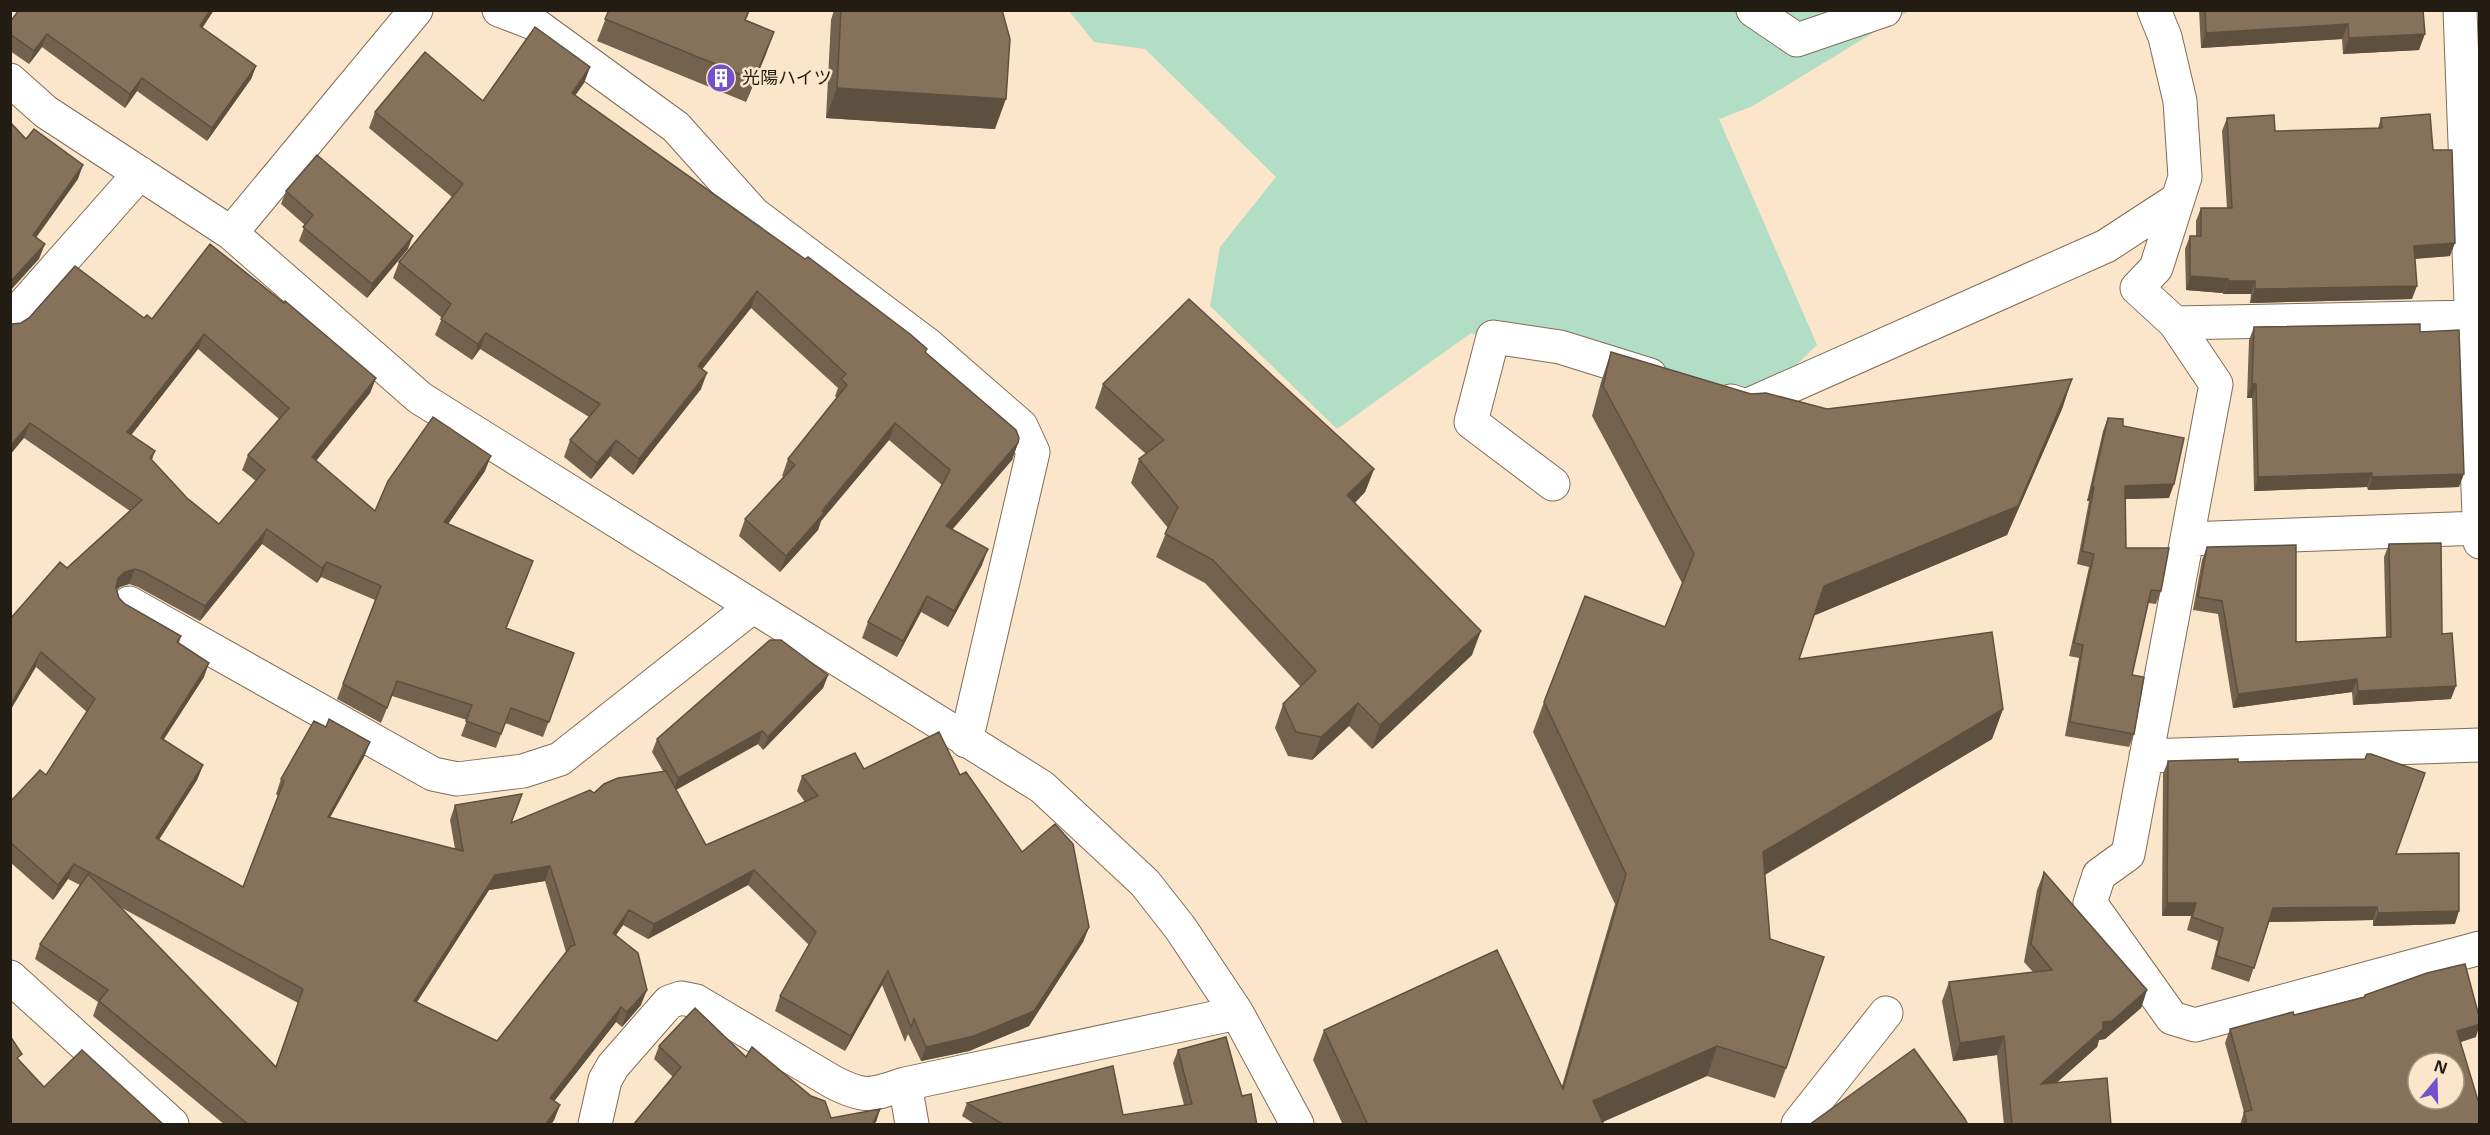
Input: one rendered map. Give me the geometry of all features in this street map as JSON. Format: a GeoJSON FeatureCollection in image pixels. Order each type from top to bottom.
{"type":"FeatureCollection","features":[{"type":"Feature","properties":{"kind":"street"},"geometry":{"type":"LineString","coordinates":[[231,233],[416,10]]}},
{"type":"Feature","properties":{"kind":"street"},"geometry":{"type":"LineString","coordinates":[[499,10],[533,23],[676,127],[754,214],[928,345],[1021,426],[1033,452],[966,741]]}},
{"type":"Feature","properties":{"kind":"street"},"geometry":{"type":"LineString","coordinates":[[1753,10],[1797,40],[1885,10]]}},
{"type":"Feature","properties":{"kind":"street"},"geometry":{"type":"LineString","coordinates":[[2154,10],[2165,37],[2180,101],[2185,177],[2156,268],[2137,288],[2175,323],[2216,384],[2128,854],[2099,874],[2090,903],[2172,1018],[2195,1025],[2480,948]]}},
{"type":"Feature","properties":{"kind":"street"},"geometry":{"type":"LineString","coordinates":[[2460,10],[2480,542]]}},
{"type":"Feature","properties":{"kind":"street"},"geometry":{"type":"LineString","coordinates":[[10,80],[46,112],[231,233],[420,398],[1042,787],[1145,883],[1181,929],[1237,1013],[1297,1125]]}},
{"type":"Feature","properties":{"kind":"street"},"geometry":{"type":"LineString","coordinates":[[10,320],[140,173]]}},
{"type":"Feature","properties":{"kind":"street"},"geometry":{"type":"LineString","coordinates":[[1553,484],[1471,422],[1493,337],[1560,346],[1746,406],[2106,246],[2178,199]]}},
{"type":"Feature","properties":{"kind":"street"},"geometry":{"type":"LineString","coordinates":[[2175,323],[2471,317]]}},
{"type":"Feature","properties":{"kind":"street"},"geometry":{"type":"LineString","coordinates":[[2187,539],[2479,528]]}},
{"type":"Feature","properties":{"kind":"street"},"geometry":{"type":"LineString","coordinates":[[129,603],[433,774],[457,779],[524,771],[560,759],[752,607]]}},
{"type":"Feature","properties":{"kind":"street"},"geometry":{"type":"LineString","coordinates":[[2146,756],[2480,745]]}},
{"type":"Feature","properties":{"kind":"street"},"geometry":{"type":"LineString","coordinates":[[10,977],[172,1125]]}},
{"type":"Feature","properties":{"kind":"street"},"geometry":{"type":"LineString","coordinates":[[594,1125],[605,1080],[613,1066],[669,1002],[681,998],[696,1001],[853,1092],[871,1095],[905,1084],[1237,1013]]}},
{"type":"Feature","properties":{"kind":"street"},"geometry":{"type":"LineString","coordinates":[[1798,1125],[1886,1012]]}},
{"type":"Feature","properties":{"kind":"street"},"geometry":{"type":"LineString","coordinates":[[905,1084],[912,1125]]}},
{"type":"Feature","properties":{"kind":"green space"},"geometry":{"type":"Polygon","coordinates":[[[1069,11],[1909,11],[1753,106],[1719,119],[1817,345],[1743,416],[1471,333],[1337,429],[1210,306],[1220,247],[1276,177],[1145,49],[1094,42],[1069,11]]]}},
{"type":"Feature","properties":{"kind":"building"},"geometry":{"type":"Polygon","coordinates":[[[19,10],[210,10],[200,26],[256,66],[212,128],[142,78],[130,94],[47,34],[34,51],[10,34],[10,22],[19,10]]]}},
{"type":"Feature","properties":{"kind":"building"},"geometry":{"type":"Polygon","coordinates":[[[609,10],[749,10],[745,20],[774,32],[754,80],[605,19],[609,10]]]}},
{"type":"Feature","properties":{"kind":"building"},"geometry":{"type":"Polygon","coordinates":[[[841,10],[1002,10],[1010,39],[1006,99],[837,88],[841,10]]]}},
{"type":"Feature","properties":{"kind":"building"},"geometry":{"type":"Polygon","coordinates":[[[2205,10],[2423,10],[2425,34],[2349,38],[2348,24],[2206,33],[2205,10]]]}},
{"type":"Feature","properties":{"kind":"building"},"geometry":{"type":"Polygon","coordinates":[[[535,27],[590,67],[572,93],[805,259],[808,257],[910,334],[927,349],[925,352],[1016,430],[1018,443],[946,526],[988,549],[954,611],[927,596],[903,641],[868,622],[950,470],[895,423],[822,511],[824,513],[786,556],[745,519],[795,465],[788,459],[847,385],[841,379],[846,374],[757,291],[698,366],[707,373],[639,459],[616,440],[597,463],[570,440],[600,404],[486,333],[478,344],[441,319],[451,304],[399,262],[463,184],[375,112],[425,52],[483,101],[535,27]]]}},
{"type":"Feature","properties":{"kind":"building"},"geometry":{"type":"Polygon","coordinates":[[[2430,114],[2433,150],[2452,150],[2455,243],[2414,246],[2417,286],[2255,289],[2255,281],[2228,281],[2228,279],[2190,276],[2190,236],[2201,236],[2201,208],[2232,208],[2227,118],[2274,115],[2275,131],[2382,128],[2381,118],[2430,114]]]}},
{"type":"Feature","properties":{"kind":"building"},"geometry":{"type":"Polygon","coordinates":[[[10,122],[26,139],[34,129],[83,165],[33,235],[45,244],[10,282],[10,122]]]}},
{"type":"Feature","properties":{"kind":"building"},"geometry":{"type":"Polygon","coordinates":[[[317,155],[413,236],[372,284],[303,227],[313,215],[286,191],[317,155]]]}},
{"type":"Feature","properties":{"kind":"building"},"geometry":{"type":"Polygon","coordinates":[[[210,244],[284,303],[285,301],[376,378],[312,457],[375,511],[388,481],[433,417],[491,456],[444,522],[533,561],[506,628],[574,653],[549,722],[511,708],[501,734],[466,721],[472,705],[397,681],[387,708],[343,684],[381,586],[327,562],[322,568],[267,529],[205,606],[144,572],[135,569],[125,572],[118,578],[116,588],[119,598],[125,604],[181,636],[177,642],[209,663],[161,738],[203,765],[156,838],[243,887],[284,781],[281,779],[314,721],[326,727],[329,719],[370,742],[328,817],[463,851],[455,805],[522,794],[511,823],[590,790],[594,793],[604,784],[618,778],[666,771],[706,845],[818,796],[802,776],[855,753],[864,769],[939,732],[960,775],[966,772],[1022,852],[1055,824],[1073,844],[1089,927],[1034,1011],[974,1036],[926,1047],[914,1019],[911,1027],[888,971],[851,1036],[780,996],[816,932],[754,870],[654,924],[629,910],[613,933],[638,953],[647,990],[627,1012],[621,1007],[550,1098],[560,1105],[545,1125],[249,1125],[99,1001],[108,990],[40,944],[88,874],[276,1067],[303,989],[74,864],[58,885],[10,842],[10,802],[40,770],[46,775],[95,699],[41,652],[10,706],[10,619],[60,562],[67,568],[142,500],[30,423],[10,446],[10,323],[21,323],[29,318],[75,266],[144,318],[147,315],[152,319],[210,244]],[[204,334],[127,432],[155,451],[150,458],[187,498],[219,524],[265,470],[248,455],[289,408],[204,334]],[[550,866],[495,875],[414,1001],[497,1041],[571,946],[575,945],[550,866]]]}},
{"type":"Feature","properties":{"kind":"building"},"geometry":{"type":"Polygon","coordinates":[[[1189,299],[1374,469],[1347,495],[1481,631],[1380,725],[1358,703],[1321,737],[1296,732],[1283,704],[1316,671],[1213,560],[1165,534],[1178,507],[1139,459],[1164,440],[1103,384],[1189,299]]]}},
{"type":"Feature","properties":{"kind":"building"},"geometry":{"type":"Polygon","coordinates":[[[2420,324],[2420,332],[2459,330],[2464,474],[2372,477],[2372,473],[2258,477],[2256,384],[2252,384],[2254,327],[2420,324]]]}},
{"type":"Feature","properties":{"kind":"building"},"geometry":{"type":"Polygon","coordinates":[[[1611,352],[1751,394],[1766,393],[1827,409],[2072,379],[2018,506],[1824,586],[1799,659],[1992,632],[2003,709],[1763,852],[1770,939],[1824,957],[1786,1068],[1717,1046],[1593,1101],[1604,1125],[1368,1125],[1324,1030],[1497,950],[1563,1089],[1626,874],[1544,702],[1585,596],[1665,627],[1694,554],[1603,386],[1611,352]]]}},
{"type":"Feature","properties":{"kind":"building"},"geometry":{"type":"Polygon","coordinates":[[[2108,418],[2123,419],[2123,426],[2184,438],[2174,484],[2125,486],[2126,548],[2169,548],[2161,591],[2151,590],[2132,675],[2144,677],[2134,734],[2070,722],[2083,645],[2074,643],[2094,554],[2082,551],[2094,487],[2092,487],[2108,418]]]}},
{"type":"Feature","properties":{"kind":"building"},"geometry":{"type":"Polygon","coordinates":[[[2441,543],[2442,634],[2452,633],[2456,686],[2358,691],[2357,679],[2238,694],[2222,601],[2198,597],[2207,547],[2296,545],[2296,642],[2391,637],[2389,544],[2441,543]]]}},
{"type":"Feature","properties":{"kind":"building"},"geometry":{"type":"Polygon","coordinates":[[[770,640],[781,640],[828,675],[768,737],[762,731],[678,778],[657,739],[770,640]]]}},
{"type":"Feature","properties":{"kind":"building"},"geometry":{"type":"Polygon","coordinates":[[[2367,754],[2425,773],[2396,854],[2459,853],[2459,911],[2378,913],[2377,907],[2273,908],[2254,968],[2216,956],[2223,928],[2192,917],[2196,903],[2167,903],[2168,761],[2365,759],[2367,754]]]}},
{"type":"Feature","properties":{"kind":"building"},"geometry":{"type":"Polygon","coordinates":[[[2044,872],[2147,990],[2112,1021],[2103,1022],[2103,1029],[2041,1084],[2107,1078],[2111,1125],[2012,1125],[2004,1036],[1960,1043],[1949,982],[2052,970],[2031,944],[2044,872]]]}},
{"type":"Feature","properties":{"kind":"building"},"geometry":{"type":"Polygon","coordinates":[[[2465,964],[2480,1024],[2457,1031],[2463,1051],[2406,1051],[2406,1111],[2466,1111],[2466,1061],[2480,1107],[2480,1125],[2247,1125],[2244,1112],[2252,1110],[2230,1029],[2293,1012],[2294,1015],[2365,997],[2365,995],[2427,973],[2465,964]]]}},
{"type":"Feature","properties":{"kind":"building"},"geometry":{"type":"Polygon","coordinates":[[[695,1008],[746,1057],[752,1047],[811,1096],[825,1101],[831,1118],[880,1109],[872,1125],[633,1125],[681,1067],[659,1046],[695,1008]]]}},
{"type":"Feature","properties":{"kind":"building"},"geometry":{"type":"Polygon","coordinates":[[[10,1036],[22,1054],[17,1058],[44,1087],[82,1050],[164,1125],[10,1125],[10,1036]]]}},
{"type":"Feature","properties":{"kind":"building"},"geometry":{"type":"Polygon","coordinates":[[[1226,1037],[1242,1096],[1251,1094],[1257,1125],[1004,1125],[967,1103],[1113,1066],[1123,1115],[1192,1104],[1178,1050],[1226,1037]]]}},
{"type":"Feature","properties":{"kind":"building"},"geometry":{"type":"Polygon","coordinates":[[[1914,1049],[1968,1125],[1809,1125],[1914,1049]]]}},
{"type":"Feature","properties":{"kind":"place","name":"光陽ハイツ"},"geometry":{"type":"Point","coordinates":[721,78]}}]}
